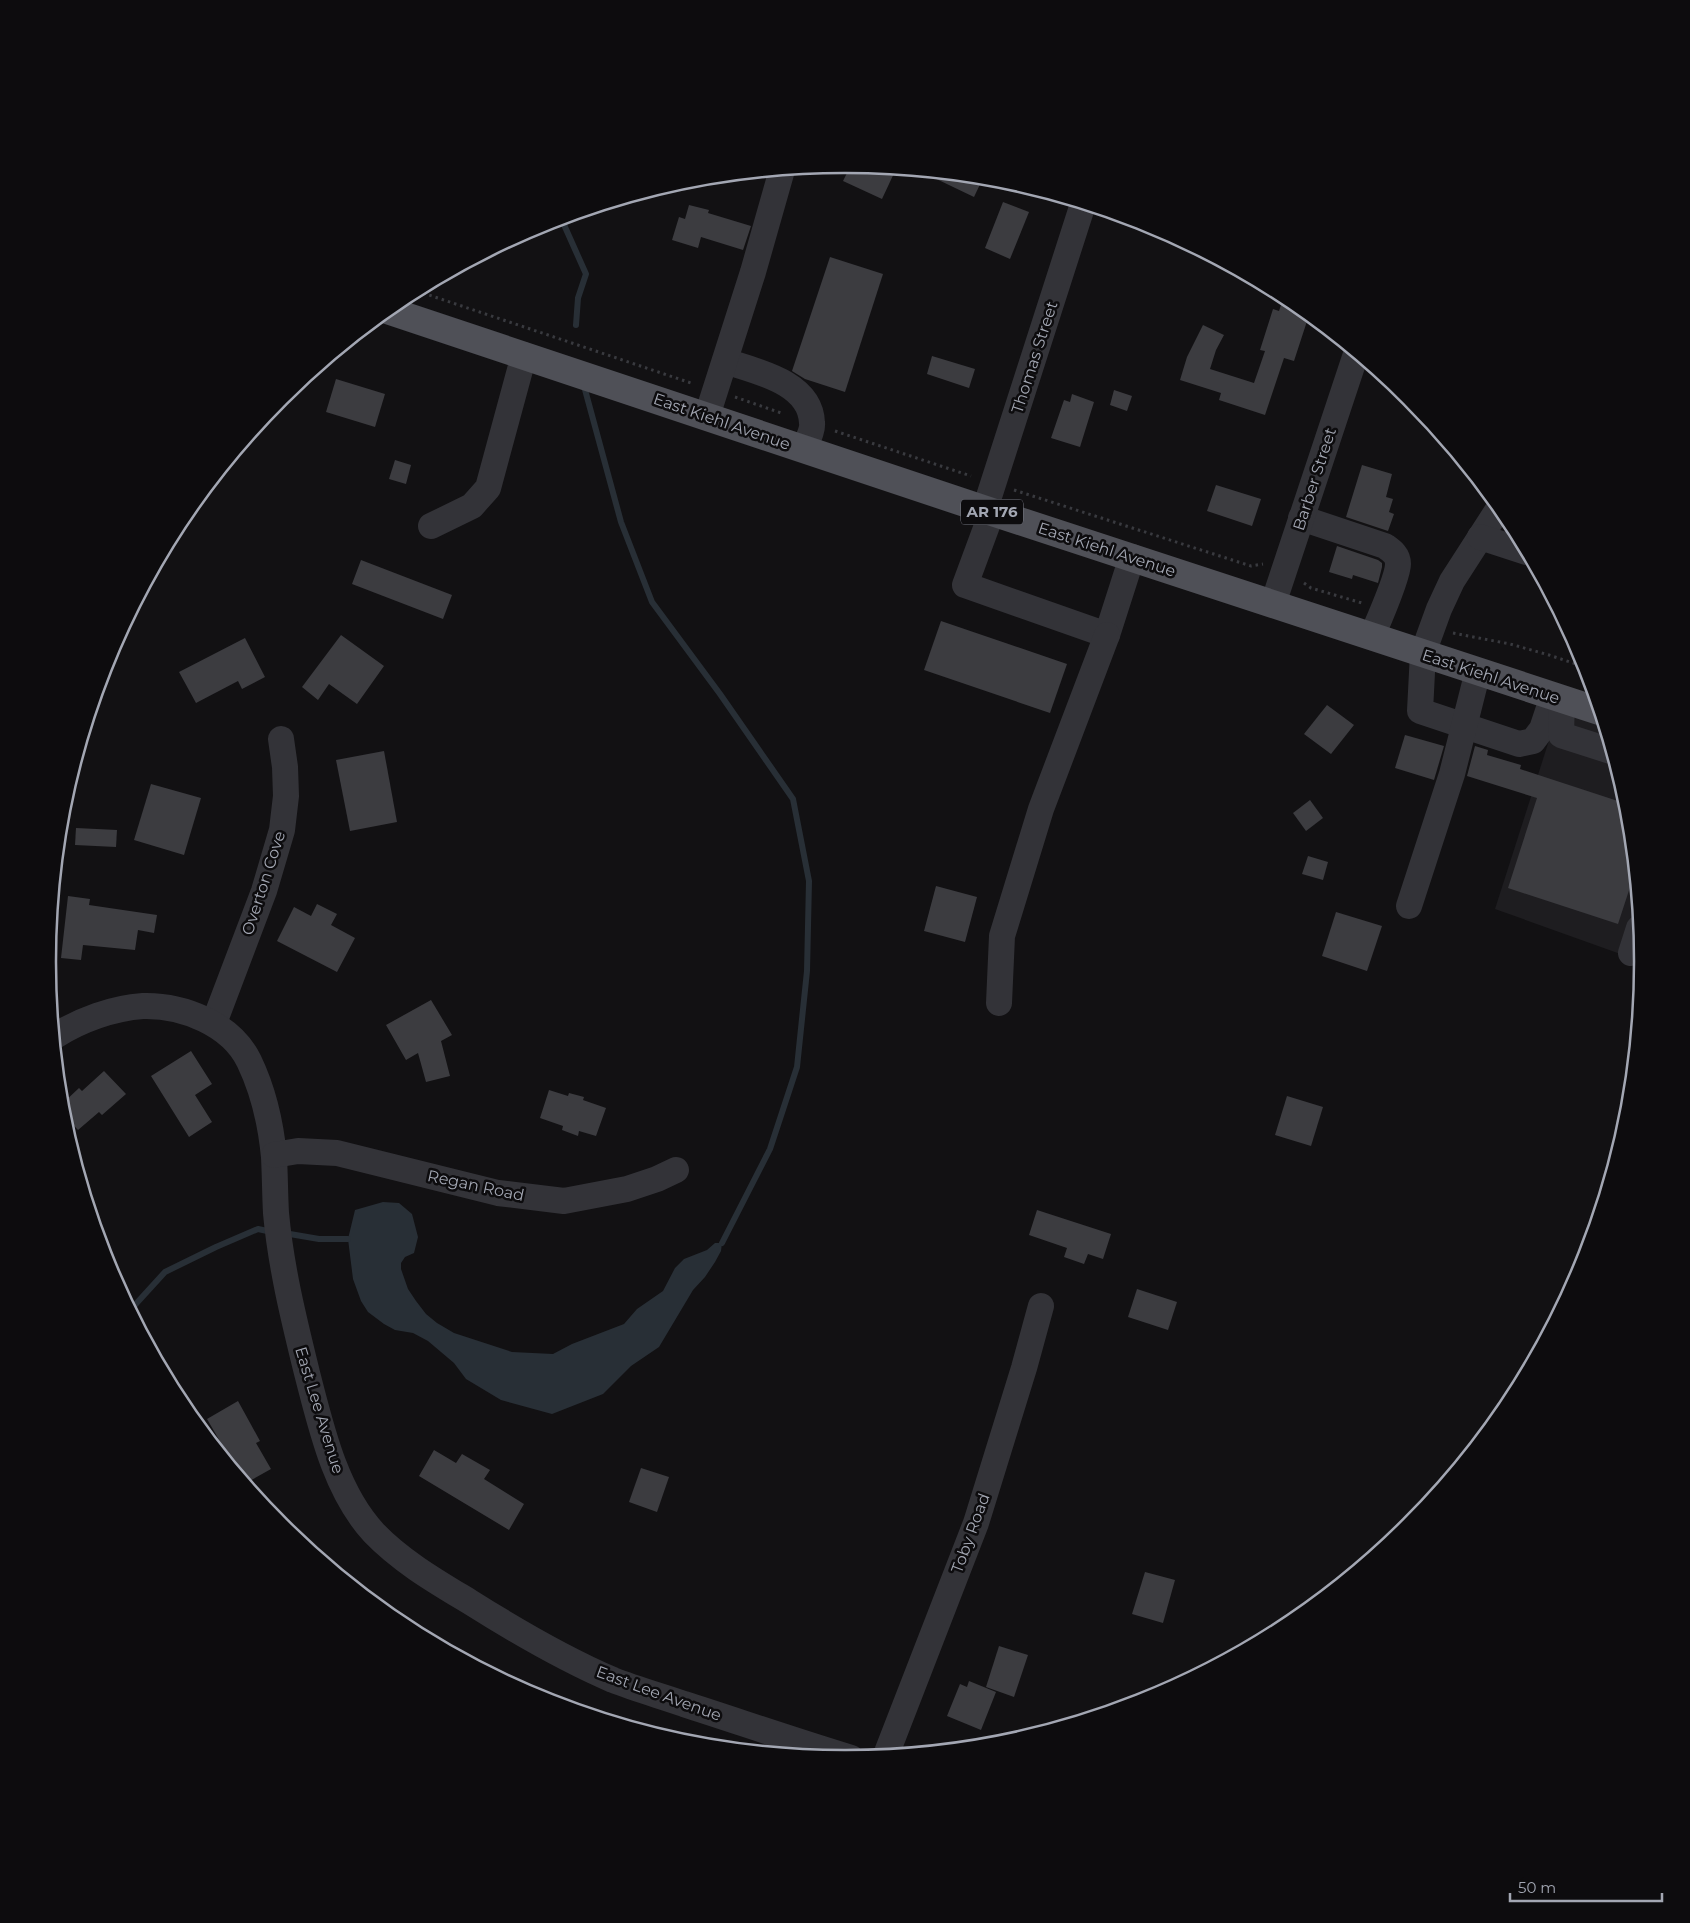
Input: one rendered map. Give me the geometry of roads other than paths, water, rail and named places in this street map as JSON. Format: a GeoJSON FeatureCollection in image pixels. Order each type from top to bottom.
{"type":"FeatureCollection","features":[{"type":"Feature","properties":{"kind":"main road","name":"East Kiehl Avenue"},"geometry":{"type":"LineString","coordinates":[[397,313],[1593,710]]}},
{"type":"Feature","properties":{"kind":"street"},"geometry":{"type":"LineString","coordinates":[[707,416],[780,175]]}},
{"type":"Feature","properties":{"kind":"street","name":"Thomas Street"},"geometry":{"type":"LineString","coordinates":[[1082,210],[965,585],[1107,635]]}},
{"type":"Feature","properties":{"kind":"street"},"geometry":{"type":"LineString","coordinates":[[431,526],[472,506],[488,488],[524,355]]}},
{"type":"Feature","properties":{"kind":"street","name":"Barber Street"},"geometry":{"type":"LineString","coordinates":[[1273,604],[1354,359]]}},
{"type":"Feature","properties":{"kind":"street"},"geometry":{"type":"LineString","coordinates":[[725,361],[776,377],[804,397],[813,423],[804,449]]}},
{"type":"Feature","properties":{"kind":"street"},"geometry":{"type":"LineString","coordinates":[[1495,515],[1452,581],[1439,609],[1423,653],[1420,711],[1519,744],[1533,741],[1542,729],[1557,698]]}},
{"type":"Feature","properties":{"kind":"street"},"geometry":{"type":"LineString","coordinates":[[1302,518],[1385,546],[1396,556],[1398,565],[1395,577],[1372,636]]}},
{"type":"Feature","properties":{"kind":"street"},"geometry":{"type":"LineString","coordinates":[[1480,537],[1517,549]]}},
{"type":"Feature","properties":{"kind":"street"},"geometry":{"type":"LineString","coordinates":[[999,1003],[1002,936],[1041,809],[1107,635],[1132,558]]}},
{"type":"Feature","properties":{"kind":"street"},"geometry":{"type":"LineString","coordinates":[[1409,906],[1452,774],[1478,672]]}},
{"type":"Feature","properties":{"kind":"street"},"geometry":{"type":"LineString","coordinates":[[1557,698],[1561,735],[1605,749]]}},
{"type":"Feature","properties":{"kind":"street","name":"Overton Cove"},"geometry":{"type":"LineString","coordinates":[[214,1023],[264,891],[282,830],[286,796],[285,767],[281,739]]}},
{"type":"Feature","properties":{"kind":"street"},"geometry":{"type":"LineString","coordinates":[[1631,952],[1633,945]]}},
{"type":"Feature","properties":{"kind":"street","name":"East Lee Avenue"},"geometry":{"type":"LineString","coordinates":[[60,1033],[87,1019],[143,1006],[182,1012],[214,1023],[236,1042],[248,1059],[266,1110],[274,1155],[276,1213],[290,1306],[314,1398],[332,1457],[346,1490],[358,1511],[374,1532],[407,1562],[493,1616],[535,1641],[613,1679],[826,1750]]}},
{"type":"Feature","properties":{"kind":"street","name":"Regan Road"},"geometry":{"type":"LineString","coordinates":[[274,1155],[298,1151],[337,1153],[498,1193],[564,1201],[627,1189],[657,1179],[676,1170]]}},
{"type":"Feature","properties":{"kind":"street","name":"Toby Road"},"geometry":{"type":"LineString","coordinates":[[888,1749],[976,1523],[1024,1368],[1041,1306]]}},
{"type":"Feature","properties":{"kind":"waterway"},"geometry":{"type":"LineString","coordinates":[[564,225],[586,274],[578,298],[576,325]]}},
{"type":"Feature","properties":{"kind":"waterway"},"geometry":{"type":"LineString","coordinates":[[584,386],[621,522],[652,602],[720,694],[793,799],[809,881],[807,971],[797,1067],[770,1149],[722,1243]]}},
{"type":"Feature","properties":{"kind":"waterway"},"geometry":{"type":"LineString","coordinates":[[135,1304],[165,1272],[258,1229],[272,1232]]}},
{"type":"Feature","properties":{"kind":"waterway"},"geometry":{"type":"LineString","coordinates":[[284,1233],[319,1239],[348,1239]]}}]}
